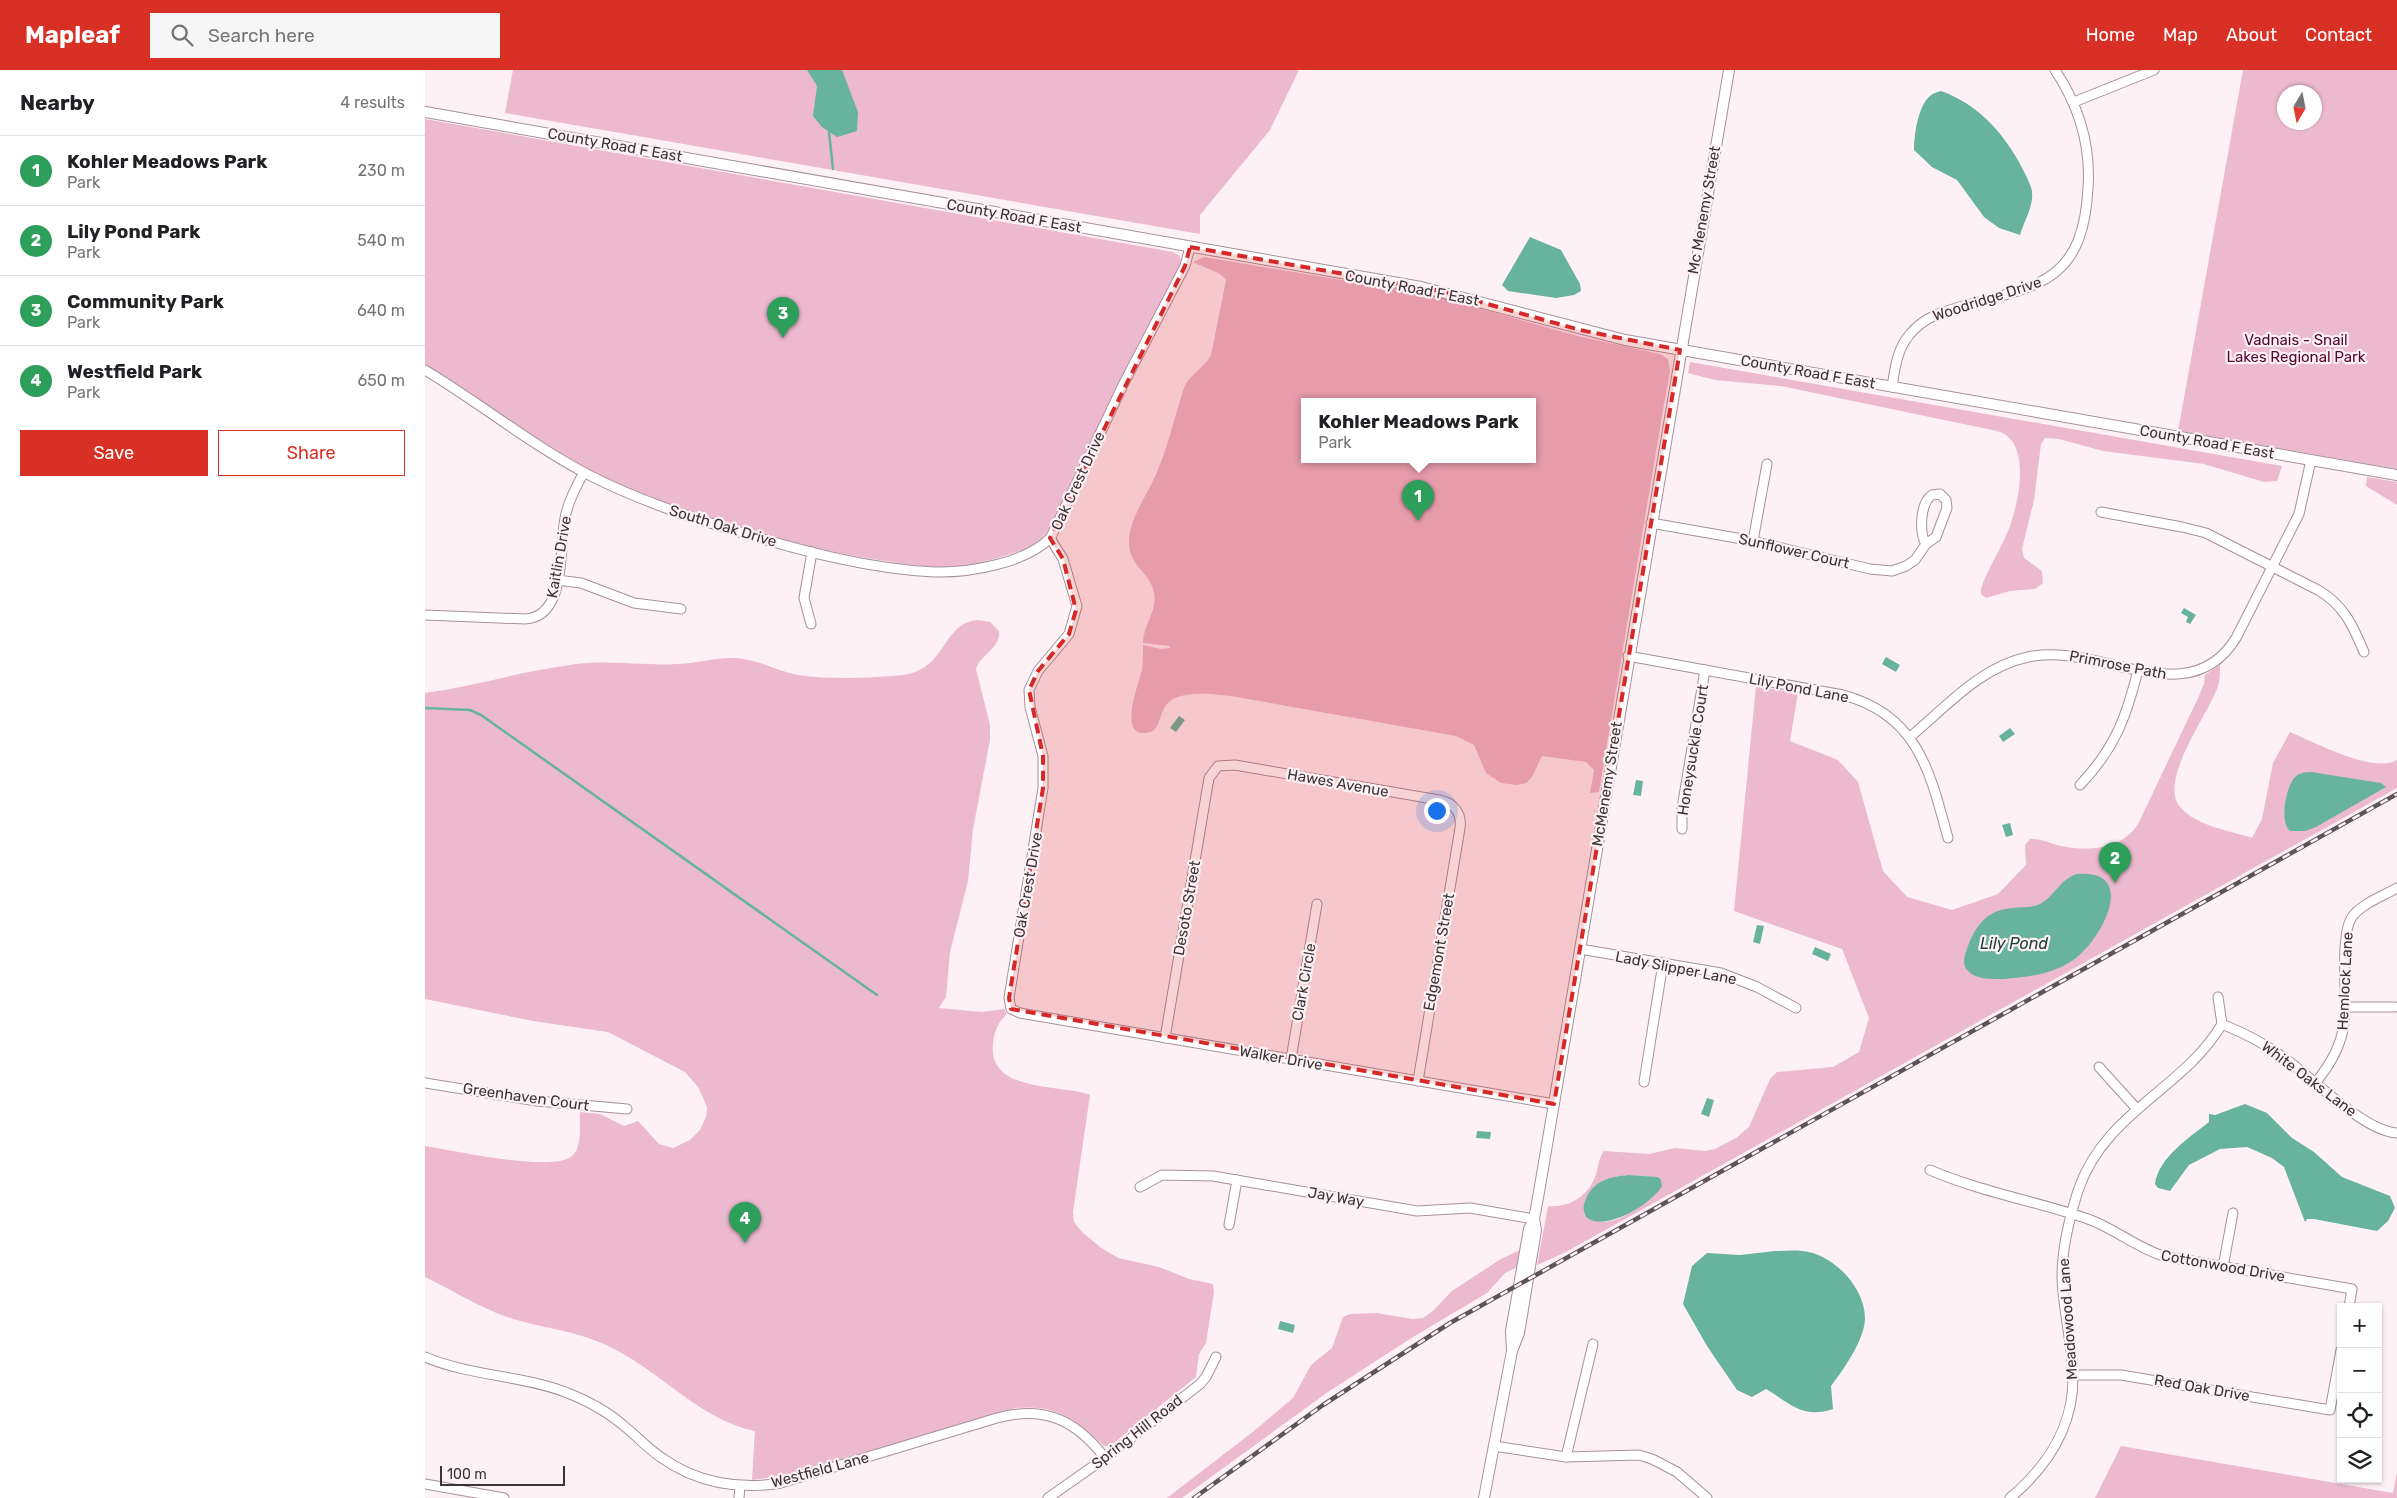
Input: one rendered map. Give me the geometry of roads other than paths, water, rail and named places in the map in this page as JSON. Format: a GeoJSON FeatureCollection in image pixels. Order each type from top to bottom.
{"type":"FeatureCollection","features":[{"type":"Feature","properties":{"kind":"street","name":"Mc Menemy Street"},"geometry":{"type":"LineString","coordinates":[[1680,350],[1729,70]]}},
{"type":"Feature","properties":{"kind":"street","name":"Woodridge Drive"},"geometry":{"type":"LineString","coordinates":[[1892,387],[1897,361],[1903,345],[1923,322],[1942,312],[2037,285],[2058,272],[2072,254],[2084,219],[2089,177],[2085,136],[2075,102],[2055,70]]}},
{"type":"Feature","properties":{"kind":"street"},"geometry":{"type":"LineString","coordinates":[[2075,102],[2154,70]]}},
{"type":"Feature","properties":{"kind":"street","name":"County Road F East"},"geometry":{"type":"LineString","coordinates":[[425,112],[1441,290],[1580,330],[1680,350],[2397,476]]}},
{"type":"Feature","properties":{"kind":"street","name":"Oak Crest Drive"},"geometry":{"type":"LineString","coordinates":[[1010,1008],[1009,997],[1043,784],[1043,756],[1030,707],[1029,690],[1038,671],[1069,634],[1076,610],[1075,595],[1063,559],[1050,538],[1150,332],[1185,266],[1190,247]]}},
{"type":"Feature","properties":{"kind":"street","name":"McMenemy Street"},"geometry":{"type":"LineString","coordinates":[[1494,1446],[1512,1351],[1511,1331],[1529,1229],[1534,1219],[1554,1104],[1680,350]]}},
{"type":"Feature","properties":{"kind":"street","name":"South Oak Drive"},"geometry":{"type":"LineString","coordinates":[[425,370],[518,433],[583,472],[659,506],[812,552],[915,570],[955,572],[984,567],[1027,554],[1050,538]]}},
{"type":"Feature","properties":{"kind":"street","name":"Primrose Path"},"geometry":{"type":"LineString","coordinates":[[1910,737],[1982,676],[2020,658],[2046,654],[2067,654],[2160,675],[2179,675],[2197,670],[2218,659],[2236,638],[2302,506],[2311,460]]}},
{"type":"Feature","properties":{"kind":"street"},"geometry":{"type":"LineString","coordinates":[[1753,541],[1767,464]]}},
{"type":"Feature","properties":{"kind":"street","name":"Kaitlin Drive"},"geometry":{"type":"LineString","coordinates":[[425,615],[532,619],[542,614],[551,604],[557,580],[566,512],[583,472]]}},
{"type":"Feature","properties":{"kind":"street","name":"Sunflower Court"},"geometry":{"type":"LineString","coordinates":[[1651,523],[1753,541],[1884,571],[1899,569],[1909,564],[1917,558],[1926,544],[1935,539],[1947,508],[1946,500],[1940,494],[1932,495],[1925,503],[1921,534],[1926,544]]}},
{"type":"Feature","properties":{"kind":"street"},"geometry":{"type":"LineString","coordinates":[[2101,512],[2194,529],[2273,567],[2335,602],[2349,618],[2364,652]]}},
{"type":"Feature","properties":{"kind":"street"},"geometry":{"type":"LineString","coordinates":[[811,624],[804,601],[812,552]]}},
{"type":"Feature","properties":{"kind":"street"},"geometry":{"type":"LineString","coordinates":[[557,580],[581,584],[634,603],[681,609]]}},
{"type":"Feature","properties":{"kind":"street","name":"Lily Pond Lane"},"geometry":{"type":"LineString","coordinates":[[1629,656],[1849,696],[1881,711],[1910,737],[1929,769],[1948,838]]}},
{"type":"Feature","properties":{"kind":"street","name":"Honeysuckle Court"},"geometry":{"type":"LineString","coordinates":[[1682,829],[1682,808],[1705,670]]}},
{"type":"Feature","properties":{"kind":"street"},"geometry":{"type":"LineString","coordinates":[[2080,785],[2101,762],[2117,736],[2126,714],[2138,670]]}},
{"type":"Feature","properties":{"kind":"street","name":"Hawes Avenue"},"geometry":{"type":"LineString","coordinates":[[1209,778],[1216,767],[1229,764],[1439,800],[1455,808],[1461,823]]}},
{"type":"Feature","properties":{"kind":"street","name":"Desoto Street"},"geometry":{"type":"LineString","coordinates":[[1165,1038],[1209,778]]}},
{"type":"Feature","properties":{"kind":"street","name":"Edgemont Street"},"geometry":{"type":"LineString","coordinates":[[1418,1081],[1461,823]]}},
{"type":"Feature","properties":{"kind":"street","name":"Hemlock Lane"},"geometry":{"type":"LineString","coordinates":[[2316,1082],[2336,1053],[2345,1024],[2347,927],[2350,920],[2362,908],[2397,888]]}},
{"type":"Feature","properties":{"kind":"street","name":"Clark Circle"},"geometry":{"type":"LineString","coordinates":[[1291,1060],[1317,904]]}},
{"type":"Feature","properties":{"kind":"street","name":"Lady Slipper Lane"},"geometry":{"type":"LineString","coordinates":[[1579,949],[1736,978],[1796,1008]]}},
{"type":"Feature","properties":{"kind":"street"},"geometry":{"type":"LineString","coordinates":[[1644,1082],[1663,963]]}},
{"type":"Feature","properties":{"kind":"street"},"geometry":{"type":"LineString","coordinates":[[2217,998],[2222,1024]]}},
{"type":"Feature","properties":{"kind":"street"},"geometry":{"type":"LineString","coordinates":[[2346,1007],[2395,1007]]}},
{"type":"Feature","properties":{"kind":"street","name":"Walker Drive"},"geometry":{"type":"LineString","coordinates":[[1010,1008],[1019,1013],[1554,1104]]}},
{"type":"Feature","properties":{"kind":"street","name":"White Oaks Lane"},"geometry":{"type":"LineString","coordinates":[[2222,1024],[2263,1043],[2374,1127],[2397,1133]]}},
{"type":"Feature","properties":{"kind":"street","name":"Meadowood Lane"},"geometry":{"type":"LineString","coordinates":[[2010,1498],[2035,1476],[2055,1449],[2070,1407],[2073,1375],[2062,1277],[2066,1235],[2078,1190],[2096,1156],[2119,1126],[2136,1108],[2205,1051],[2222,1024]]}},
{"type":"Feature","properties":{"kind":"street"},"geometry":{"type":"LineString","coordinates":[[2099,1067],[2136,1108]]}},
{"type":"Feature","properties":{"kind":"street","name":"Greenhaven Court"},"geometry":{"type":"LineString","coordinates":[[425,1083],[537,1102],[627,1109]]}},
{"type":"Feature","properties":{"kind":"street","name":"Cottonwood Drive"},"geometry":{"type":"LineString","coordinates":[[1930,1170],[1954,1180],[2098,1223],[2148,1251],[2177,1260],[2223,1266],[2352,1289],[2350,1303]]}},
{"type":"Feature","properties":{"kind":"street","name":"Jay Way"},"geometry":{"type":"LineString","coordinates":[[1140,1187],[1155,1177],[1164,1174],[1213,1176],[1417,1210],[1470,1208],[1534,1219]]}},
{"type":"Feature","properties":{"kind":"street"},"geometry":{"type":"LineString","coordinates":[[1229,1224],[1237,1180]]}},
{"type":"Feature","properties":{"kind":"street"},"geometry":{"type":"LineString","coordinates":[[2223,1266],[2233,1213]]}},
{"type":"Feature","properties":{"kind":"street"},"geometry":{"type":"LineString","coordinates":[[1566,1457],[1593,1344]]}},
{"type":"Feature","properties":{"kind":"street","name":"Westfield Lane"},"geometry":{"type":"LineString","coordinates":[[425,1357],[464,1370],[537,1383],[567,1393],[611,1416],[657,1454],[679,1469],[711,1482],[740,1486],[765,1485],[794,1480],[991,1420],[1022,1413],[1044,1414],[1069,1423],[1085,1435],[1105,1458]]}},
{"type":"Feature","properties":{"kind":"street","name":"Spring Hill Road"},"geometry":{"type":"LineString","coordinates":[[1049,1498],[1105,1458],[1200,1384],[1208,1374],[1216,1357]]}},
{"type":"Feature","properties":{"kind":"street","name":"Red Oak Drive"},"geometry":{"type":"LineString","coordinates":[[2073,1375],[2121,1375],[2330,1410],[2337,1372]]}},
{"type":"Feature","properties":{"kind":"street"},"geometry":{"type":"LineString","coordinates":[[1484,1498],[1494,1446],[1566,1457],[1625,1454],[1652,1459],[1677,1472],[1707,1498]]}},
{"type":"Feature","properties":{"kind":"street"},"geometry":{"type":"LineString","coordinates":[[425,1484],[504,1498]]}},
{"type":"Feature","properties":{"kind":"street"},"geometry":{"type":"LineString","coordinates":[[739,1498],[740,1486]]}},
{"type":"Feature","properties":{"kind":"water"},"geometry":{"type":"Polygon","coordinates":[[[807,70],[842,70],[858,112],[857,131],[837,137],[822,127],[813,116],[817,86],[807,70]]]}},
{"type":"Feature","properties":{"kind":"water"},"geometry":{"type":"Polygon","coordinates":[[[1941,91],[1966,103],[1987,119],[2004,139],[2019,162],[2032,191],[2030,208],[2020,235],[1999,228],[1984,217],[1957,180],[1932,167],[1914,150],[1916,129],[1922,107],[1931,95],[1941,91]]]}},
{"type":"Feature","properties":{"kind":"water"},"geometry":{"type":"Polygon","coordinates":[[[1530,237],[1561,250],[1580,284],[1581,291],[1574,295],[1556,298],[1508,291],[1502,285],[1530,237]]]}},
{"type":"Feature","properties":{"kind":"water"},"geometry":{"type":"Polygon","coordinates":[[[2184,608],[2196,615],[2190,624],[2186,622],[2188,617],[2181,613],[2184,608]]]}},
{"type":"Feature","properties":{"kind":"water"},"geometry":{"type":"Polygon","coordinates":[[[1886,657],[1900,665],[1896,672],[1882,664],[1886,657]]]}},
{"type":"Feature","properties":{"kind":"water"},"geometry":{"type":"Polygon","coordinates":[[[1179,716],[1185,720],[1176,732],[1170,728],[1179,716]]]}},
{"type":"Feature","properties":{"kind":"water"},"geometry":{"type":"Polygon","coordinates":[[[2010,728],[2015,734],[2003,742],[1999,736],[2010,728]]]}},
{"type":"Feature","properties":{"kind":"water"},"geometry":{"type":"Polygon","coordinates":[[[2311,772],[2381,783],[2386,787],[2316,827],[2305,831],[2290,831],[2284,812],[2289,788],[2297,776],[2302,773],[2311,772]]]}},
{"type":"Feature","properties":{"kind":"water"},"geometry":{"type":"Polygon","coordinates":[[[1636,780],[1643,781],[1641,796],[1633,795],[1636,780]]]}},
{"type":"Feature","properties":{"kind":"water"},"geometry":{"type":"Polygon","coordinates":[[[2010,823],[2013,835],[2006,837],[2002,825],[2010,823]]]}},
{"type":"Feature","properties":{"kind":"water","name":"Lily Pond"},"geometry":{"type":"Polygon","coordinates":[[[2077,874],[2096,875],[2107,882],[2111,893],[2109,907],[2096,936],[2076,958],[2051,971],[2023,977],[1985,978],[1975,976],[1968,971],[1964,962],[1966,952],[1975,931],[1985,919],[2004,909],[2030,907],[2040,904],[2050,897],[2066,880],[2077,874]]]}},
{"type":"Feature","properties":{"kind":"water"},"geometry":{"type":"Polygon","coordinates":[[[1757,925],[1764,926],[1760,944],[1753,942],[1757,925]]]}},
{"type":"Feature","properties":{"kind":"water"},"geometry":{"type":"Polygon","coordinates":[[[1815,947],[1831,954],[1828,961],[1812,954],[1815,947]]]}},
{"type":"Feature","properties":{"kind":"water"},"geometry":{"type":"Polygon","coordinates":[[[1707,1098],[1714,1100],[1709,1117],[1701,1114],[1707,1098]]]}},
{"type":"Feature","properties":{"kind":"water"},"geometry":{"type":"Polygon","coordinates":[[[2245,1104],[2267,1113],[2292,1138],[2314,1152],[2342,1177],[2390,1196],[2395,1208],[2388,1221],[2377,1231],[2314,1219],[2307,1219],[2305,1222],[2284,1167],[2272,1158],[2247,1147],[2220,1149],[2189,1165],[2170,1191],[2158,1188],[2155,1184],[2157,1174],[2162,1165],[2184,1141],[2209,1122],[2209,1114],[2215,1115],[2245,1104]]]}},
{"type":"Feature","properties":{"kind":"water"},"geometry":{"type":"Polygon","coordinates":[[[1477,1131],[1491,1132],[1490,1139],[1476,1138],[1477,1131]]]}},
{"type":"Feature","properties":{"kind":"water"},"geometry":{"type":"Polygon","coordinates":[[[1628,1175],[1658,1177],[1661,1180],[1662,1186],[1648,1201],[1615,1219],[1594,1221],[1586,1217],[1584,1205],[1592,1189],[1602,1181],[1628,1175]]]}},
{"type":"Feature","properties":{"kind":"water"},"geometry":{"type":"Polygon","coordinates":[[[1775,1251],[1802,1251],[1825,1258],[1845,1274],[1853,1284],[1864,1306],[1865,1318],[1862,1335],[1853,1354],[1831,1386],[1833,1409],[1823,1412],[1805,1411],[1790,1405],[1766,1389],[1752,1397],[1737,1390],[1707,1346],[1683,1304],[1692,1266],[1707,1253],[1740,1255],[1775,1251]]]}},
{"type":"Feature","properties":{"kind":"water"},"geometry":{"type":"Polygon","coordinates":[[[1280,1321],[1295,1325],[1293,1333],[1278,1329],[1280,1321]]]}},
{"type":"Feature","properties":{"kind":"waterway"},"geometry":{"type":"LineString","coordinates":[[829,132],[833,169]]}},
{"type":"Feature","properties":{"kind":"waterway"},"geometry":{"type":"LineString","coordinates":[[425,708],[470,710],[481,715],[877,995]]}},
{"type":"Feature","properties":{"kind":"railway"},"geometry":{"type":"LineString","coordinates":[[1194,1498],[1323,1405],[1450,1323],[2397,794]]}},
{"type":"Feature","properties":{"kind":"place","name":"Community Park"},"geometry":{"type":"Point","coordinates":[783,338]}},
{"type":"Feature","properties":{"kind":"place","name":"Kohler Meadows Park"},"geometry":{"type":"Point","coordinates":[1418,521]}},
{"type":"Feature","properties":{"kind":"place","name":"Lily Pond Park"},"geometry":{"type":"Point","coordinates":[2115,883]}},
{"type":"Feature","properties":{"kind":"place","name":"Westfield Park"},"geometry":{"type":"Point","coordinates":[745,1243]}},
{"type":"Feature","properties":{"kind":"park label","name":"Vadnais - Snail Lakes Regional Park"},"geometry":{"type":"Point","coordinates":[2296,348]}}]}
